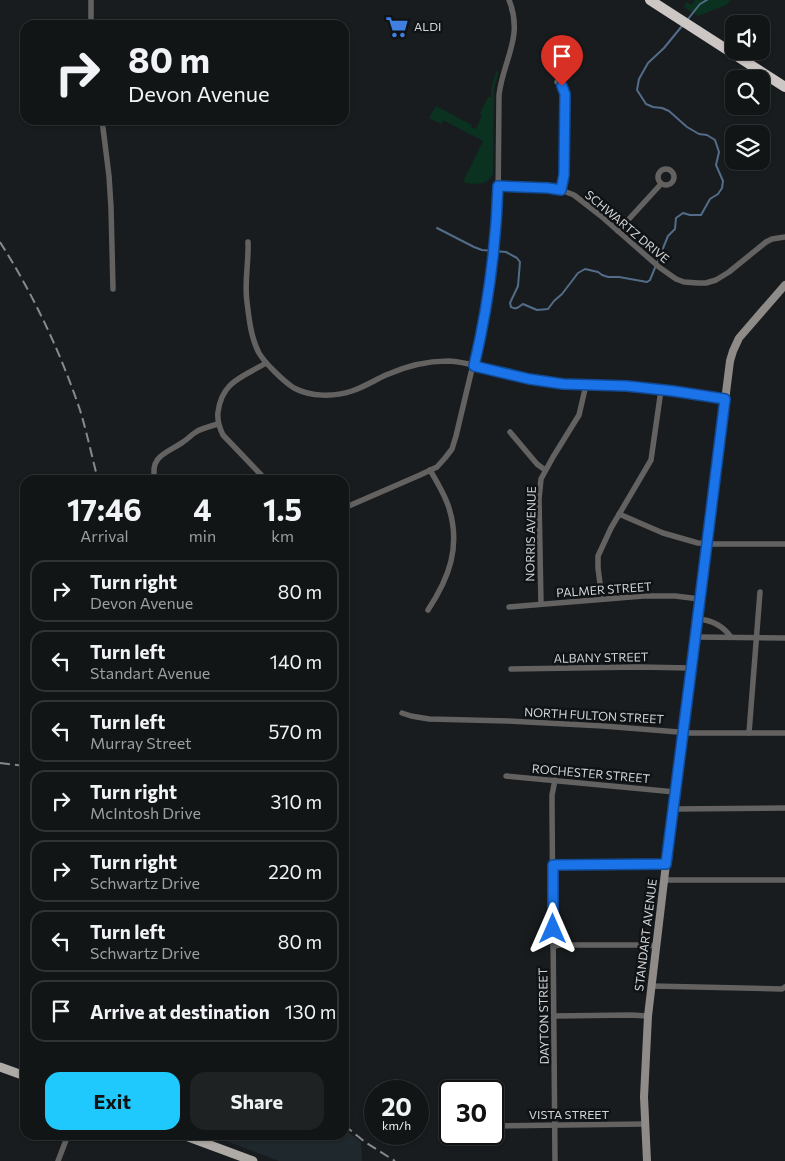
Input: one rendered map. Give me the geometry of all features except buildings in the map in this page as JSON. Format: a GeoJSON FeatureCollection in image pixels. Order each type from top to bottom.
{"type":"FeatureCollection","features":[{"type":"Feature","properties":{"kind":"highway"},"geometry":{"type":"LineString","coordinates":[[650,0],[785,87]]}},
{"type":"Feature","properties":{"kind":"main road"},"geometry":{"type":"LineString","coordinates":[[0,1067],[20,1074]]}},
{"type":"Feature","properties":{"kind":"main road"},"geometry":{"type":"LineString","coordinates":[[197,1140],[254,1161]]}},
{"type":"Feature","properties":{"kind":"street"},"geometry":{"type":"LineString","coordinates":[[90,0],[91,20]]}},
{"type":"Feature","properties":{"kind":"street"},"geometry":{"type":"LineString","coordinates":[[349,506],[436,467],[452,449],[474,366],[488,299],[496,229],[498,95],[515,31],[514,10],[509,0]]}},
{"type":"Feature","properties":{"kind":"street"},"geometry":{"type":"LineString","coordinates":[[557,82],[562,86],[565,94],[564,175],[561,190]]}},
{"type":"Feature","properties":{"kind":"street"},"geometry":{"type":"LineString","coordinates":[[103,125],[109,176],[113,289]]}},
{"type":"Feature","properties":{"kind":"street"},"geometry":{"type":"LineString","coordinates":[[618,231],[661,184]]}},
{"type":"Feature","properties":{"kind":"street","name":"SCHWARTZ DRIVE"},"geometry":{"type":"LineString","coordinates":[[498,186],[548,188],[561,190],[574,196],[664,271],[680,281],[706,283],[716,280],[766,242],[785,237]]}},
{"type":"Feature","properties":{"kind":"street"},"geometry":{"type":"LineString","coordinates":[[248,242],[246,301],[255,345],[263,360],[281,378],[294,388],[309,393],[330,396],[353,391],[386,375],[418,364],[439,361],[563,384],[627,386],[725,399]]}},
{"type":"Feature","properties":{"kind":"street","name":"STANDART AVENUE"},"geometry":{"type":"LineString","coordinates":[[647,1161],[644,1097],[651,986],[730,361],[735,345],[742,333],[785,285]]}},
{"type":"Feature","properties":{"kind":"street"},"geometry":{"type":"LineString","coordinates":[[261,475],[227,440],[220,431],[218,424],[221,397],[229,385],[266,363]]}},
{"type":"Feature","properties":{"kind":"street","name":"NORRIS AVENUE"},"geometry":{"type":"LineString","coordinates":[[541,604],[539,500],[541,478],[578,415],[586,384]]}},
{"type":"Feature","properties":{"kind":"street"},"geometry":{"type":"LineString","coordinates":[[602,599],[598,556],[619,514],[650,460],[661,390]]}},
{"type":"Feature","properties":{"kind":"street"},"geometry":{"type":"LineString","coordinates":[[155,475],[158,459],[162,454],[185,442],[196,432],[218,424]]}},
{"type":"Feature","properties":{"kind":"street"},"geometry":{"type":"LineString","coordinates":[[510,432],[537,464],[545,470]]}},
{"type":"Feature","properties":{"kind":"street"},"geometry":{"type":"LineString","coordinates":[[428,610],[448,574],[454,544],[454,530],[449,508],[430,470]]}},
{"type":"Feature","properties":{"kind":"street"},"geometry":{"type":"LineString","coordinates":[[619,514],[663,533],[688,541],[707,544],[785,544]]}},
{"type":"Feature","properties":{"kind":"street"},"geometry":{"type":"LineString","coordinates":[[749,733],[760,592]]}},
{"type":"Feature","properties":{"kind":"street","name":"PALMER STREET"},"geometry":{"type":"LineString","coordinates":[[509,607],[665,595],[700,599]]}},
{"type":"Feature","properties":{"kind":"street"},"geometry":{"type":"LineString","coordinates":[[698,619],[710,621],[731,637]]}},
{"type":"Feature","properties":{"kind":"street"},"geometry":{"type":"LineString","coordinates":[[696,637],[785,638]]}},
{"type":"Feature","properties":{"kind":"street","name":"ALBANY STREET"},"geometry":{"type":"LineString","coordinates":[[511,669],[692,668]]}},
{"type":"Feature","properties":{"kind":"street","name":"NORTH FULTON STREET"},"geometry":{"type":"LineString","coordinates":[[402,713],[429,719],[508,721],[683,732],[785,733]]}},
{"type":"Feature","properties":{"kind":"street","name":"ROCHESTER STREET"},"geometry":{"type":"LineString","coordinates":[[506,776],[675,792]]}},
{"type":"Feature","properties":{"kind":"street","name":"DAYTON STREET"},"geometry":{"type":"LineString","coordinates":[[555,780],[552,795],[555,1161]]}},
{"type":"Feature","properties":{"kind":"street"},"geometry":{"type":"LineString","coordinates":[[673,809],[785,808]]}},
{"type":"Feature","properties":{"kind":"street"},"geometry":{"type":"LineString","coordinates":[[553,865],[666,864]]}},
{"type":"Feature","properties":{"kind":"street"},"geometry":{"type":"LineString","coordinates":[[664,880],[785,880]]}},
{"type":"Feature","properties":{"kind":"street"},"geometry":{"type":"LineString","coordinates":[[553,947],[558,945],[656,946]]}},
{"type":"Feature","properties":{"kind":"street"},"geometry":{"type":"LineString","coordinates":[[651,986],[785,987]]}},
{"type":"Feature","properties":{"kind":"street"},"geometry":{"type":"LineString","coordinates":[[554,1016],[648,1016]]}},
{"type":"Feature","properties":{"kind":"street","name":"VISTA STREET"},"geometry":{"type":"LineString","coordinates":[[504,1126],[645,1124]]}},
{"type":"Feature","properties":{"kind":"street"},"geometry":{"type":"LineString","coordinates":[[58,1161],[66,1140]]}},
{"type":"Feature","properties":{"kind":"shaded area"},"geometry":{"type":"Polygon","coordinates":[[[349,1133],[361,1142],[362,1161],[279,1161],[223,1140],[349,1140],[349,1133]]]}},
{"type":"Feature","properties":{"kind":"green space"},"geometry":{"type":"Polygon","coordinates":[[[695,0],[731,0],[726,5],[698,16],[684,7],[686,2],[692,5],[695,0]]]}},
{"type":"Feature","properties":{"kind":"green space"},"geometry":{"type":"Polygon","coordinates":[[[497,69],[498,74],[494,88],[493,174],[484,183],[471,184],[463,182],[483,141],[443,120],[441,124],[429,118],[436,106],[476,129],[482,115],[480,114],[488,97],[491,97],[491,89],[497,69]]]}},
{"type":"Feature","properties":{"kind":"waterway"},"geometry":{"type":"LineString","coordinates":[[688,19],[700,4],[707,0]]}},
{"type":"Feature","properties":{"kind":"waterway"},"geometry":{"type":"LineString","coordinates":[[437,228],[474,247],[482,250],[506,252],[517,258],[520,262],[518,286],[510,303],[513,308],[523,304],[537,310],[548,309],[578,273],[585,269],[608,277],[647,282],[650,280],[668,236],[675,229],[676,218],[683,213],[701,215],[710,199],[718,194],[722,188],[723,181],[716,165],[719,152],[715,140],[687,127],[669,111],[646,104],[637,90],[639,79],[648,63],[664,48],[682,26]]}},
{"type":"Feature","properties":{"kind":"railway"},"geometry":{"type":"LineString","coordinates":[[0,242],[35,302],[64,366],[80,410],[97,475]]}},
{"type":"Feature","properties":{"kind":"railway"},"geometry":{"type":"LineString","coordinates":[[0,763],[20,765]]}},
{"type":"Feature","properties":{"kind":"railway"},"geometry":{"type":"LineString","coordinates":[[349,1129],[365,1142],[395,1161]]}},
{"type":"Feature","properties":{"kind":"place","name":"ALDI"},"geometry":{"type":"Point","coordinates":[397,27]}},
{"type":"Feature","properties":{"kind":"route"},"geometry":{"type":"LineString","coordinates":[[553,929],[553,865],[666,864],[725,399],[627,386],[563,384],[529,379],[474,366],[488,299],[496,229],[498,186],[561,190],[564,175],[565,94],[562,86]]}}]}
